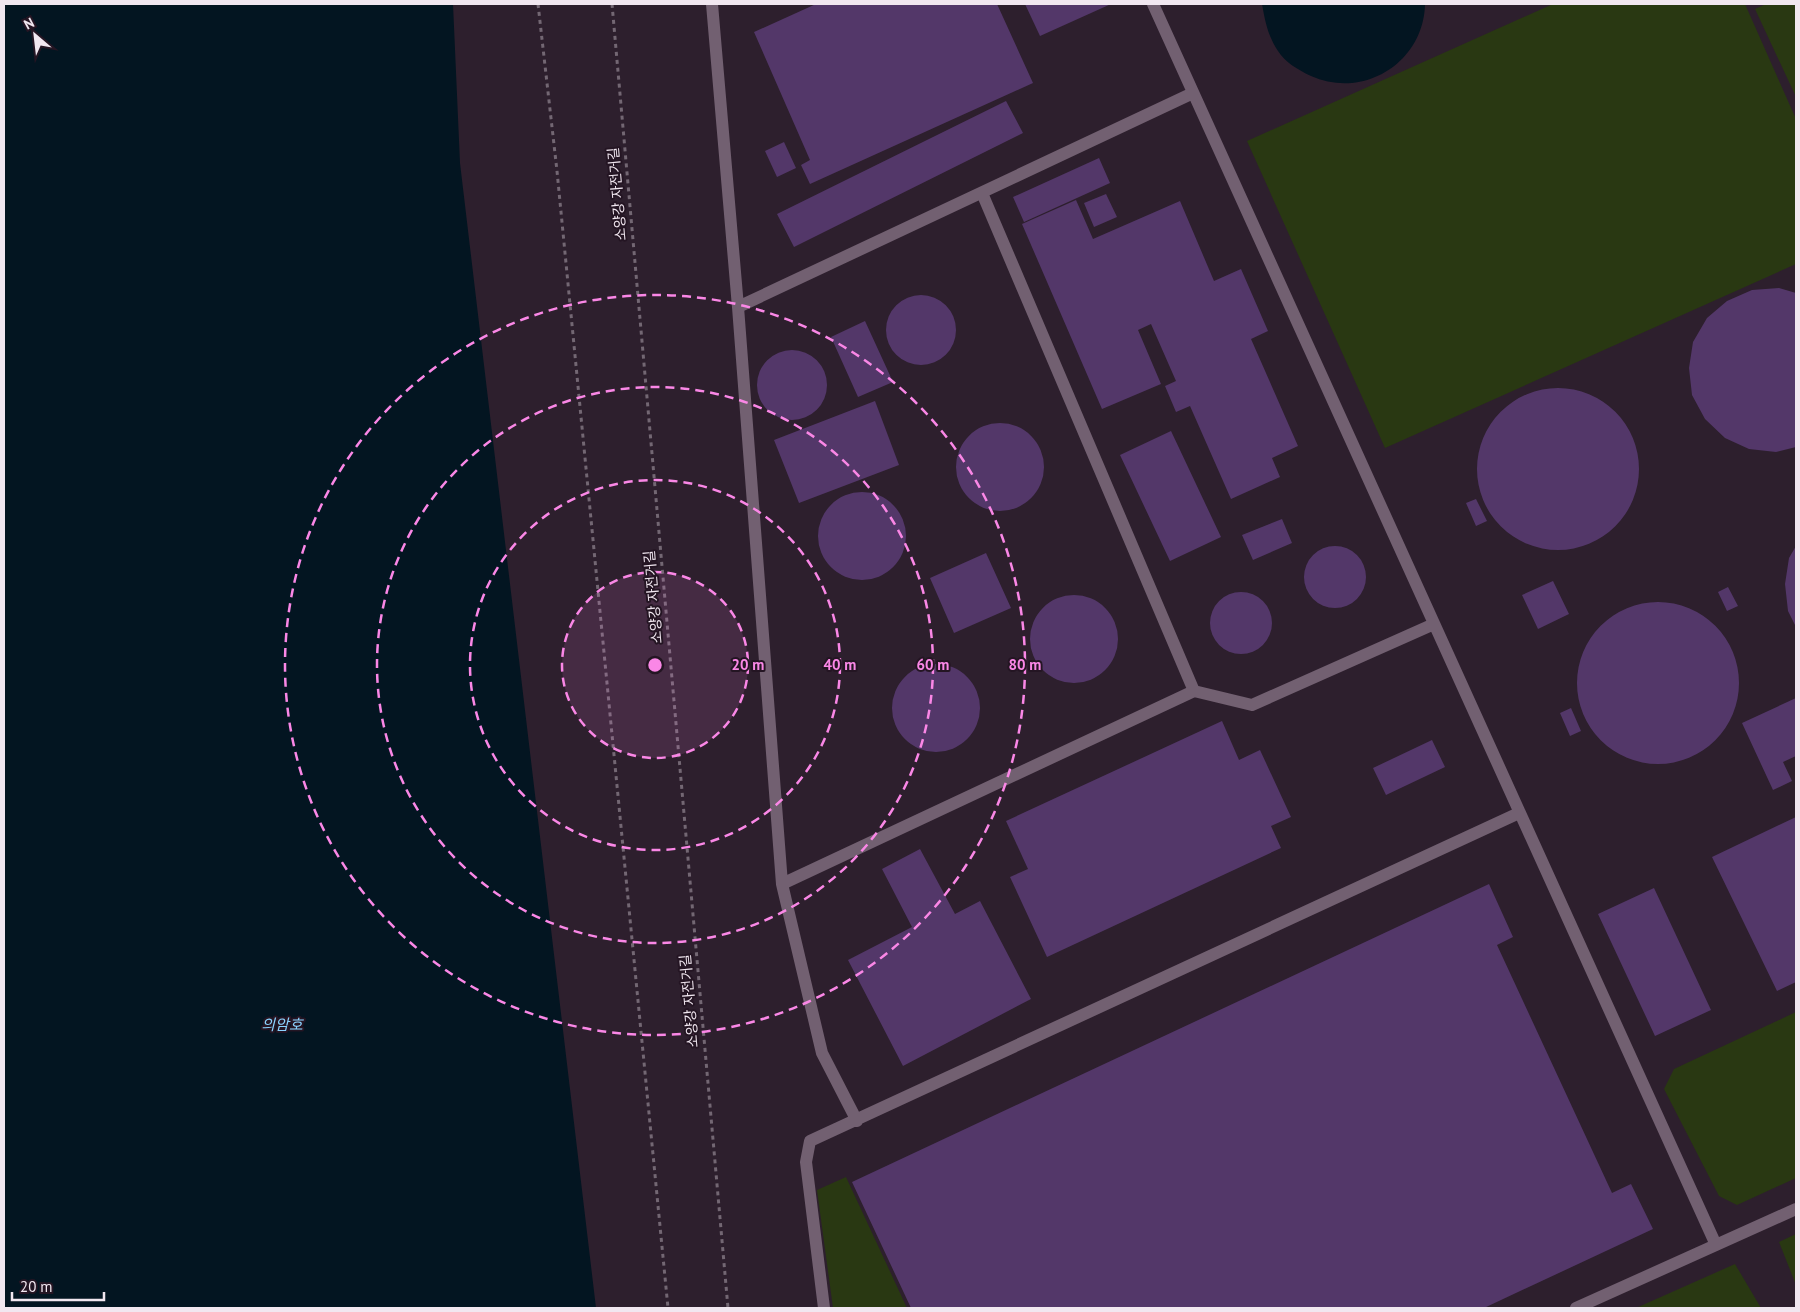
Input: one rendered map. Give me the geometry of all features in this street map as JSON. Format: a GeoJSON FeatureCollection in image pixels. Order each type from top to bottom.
{"type":"FeatureCollection","features":[{"type":"Feature","properties":{"kind":"street"},"geometry":{"type":"LineString","coordinates":[[712,4],[738,307],[782,884],[822,1053],[857,1120]]}},
{"type":"Feature","properties":{"kind":"street"},"geometry":{"type":"LineString","coordinates":[[1152,4],[1716,1245]]}},
{"type":"Feature","properties":{"kind":"street"},"geometry":{"type":"LineString","coordinates":[[738,307],[1193,93]]}},
{"type":"Feature","properties":{"kind":"street"},"geometry":{"type":"LineString","coordinates":[[982,193],[1194,691]]}},
{"type":"Feature","properties":{"kind":"street"},"geometry":{"type":"LineString","coordinates":[[782,884],[1194,691],[1252,705],[1434,624]]}},
{"type":"Feature","properties":{"kind":"street"},"geometry":{"type":"LineString","coordinates":[[824,1308],[806,1162],[810,1141],[1519,813]]}},
{"type":"Feature","properties":{"kind":"street"},"geometry":{"type":"LineString","coordinates":[[1576,1308],[1796,1209]]}},
{"type":"Feature","properties":{"kind":"path"},"geometry":{"type":"LineString","coordinates":[[538,4],[561,210],[668,1308]]}},
{"type":"Feature","properties":{"kind":"path","name":"소양강 자전거길"},"geometry":{"type":"LineString","coordinates":[[612,4],[728,1308]]}},
{"type":"Feature","properties":{"kind":"green space"},"geometry":{"type":"Polygon","coordinates":[[[1553,4],[1745,4],[1796,119],[1796,264],[1385,448],[1247,141],[1553,4]]]}},
{"type":"Feature","properties":{"kind":"green space"},"geometry":{"type":"Polygon","coordinates":[[[1766,4],[1796,4],[1796,97],[1755,9],[1766,4]]]}},
{"type":"Feature","properties":{"kind":"green space"},"geometry":{"type":"Polygon","coordinates":[[[1796,1012],[1796,1178],[1737,1205],[1719,1196],[1664,1089],[1674,1069],[1796,1012]]]}},
{"type":"Feature","properties":{"kind":"green space"},"geometry":{"type":"Polygon","coordinates":[[[846,1177],[907,1308],[833,1308],[817,1190],[846,1177]]]}},
{"type":"Feature","properties":{"kind":"green space"},"geometry":{"type":"Polygon","coordinates":[[[1796,1234],[1796,1285],[1779,1242],[1796,1234]]]}},
{"type":"Feature","properties":{"kind":"green space"},"geometry":{"type":"Polygon","coordinates":[[[1735,1264],[1761,1308],[1636,1308],[1735,1264]]]}},
{"type":"Feature","properties":{"kind":"water","name":"의암호"},"geometry":{"type":"Polygon","coordinates":[[[4,4],[453,4],[460,163],[596,1308],[4,1308],[4,4]]]}},
{"type":"Feature","properties":{"kind":"water"},"geometry":{"type":"Polygon","coordinates":[[[1262,4],[1425,4],[1422,25],[1414,43],[1402,59],[1388,71],[1370,79],[1351,83],[1331,82],[1311,76],[1288,62],[1281,55],[1269,34],[1262,4]]]}},
{"type":"Feature","properties":{"kind":"building"},"geometry":{"type":"Polygon","coordinates":[[[816,4],[997,4],[1033,83],[810,184],[801,165],[810,160],[754,32],[816,4]]]}},
{"type":"Feature","properties":{"kind":"building"},"geometry":{"type":"Polygon","coordinates":[[[1025,4],[1111,4],[1040,36],[1025,4]]]}},
{"type":"Feature","properties":{"kind":"building"},"geometry":{"type":"Polygon","coordinates":[[[1006,101],[1023,133],[794,247],[777,214],[1006,101]]]}},
{"type":"Feature","properties":{"kind":"building"},"geometry":{"type":"Polygon","coordinates":[[[784,142],[796,168],[777,177],[765,151],[784,142]]]}},
{"type":"Feature","properties":{"kind":"building"},"geometry":{"type":"Polygon","coordinates":[[[1099,158],[1110,183],[1024,222],[1013,197],[1099,158]]]}},
{"type":"Feature","properties":{"kind":"building"},"geometry":{"type":"Polygon","coordinates":[[[1106,194],[1117,217],[1094,227],[1084,203],[1106,194]]]}},
{"type":"Feature","properties":{"kind":"building"},"geometry":{"type":"Polygon","coordinates":[[[1076,200],[1093,239],[1180,201],[1214,281],[1241,269],[1268,331],[1251,339],[1298,446],[1272,458],[1280,477],[1231,499],[1190,406],[1176,412],[1165,386],[1176,381],[1151,324],[1138,330],[1161,384],[1102,409],[1022,224],[1076,200]]]}},
{"type":"Feature","properties":{"kind":"building"},"geometry":{"type":"Polygon","coordinates":[[[1779,288],[1796,293],[1796,447],[1776,452],[1749,449],[1725,438],[1705,419],[1692,395],[1689,368],[1693,342],[1707,318],[1727,301],[1752,290],[1779,288]]]}},
{"type":"Feature","properties":{"kind":"building"},"geometry":{"type":"Polygon","coordinates":[[[921,295],[940,301],[950,311],[956,330],[950,349],[940,359],[921,365],[902,359],[892,349],[886,330],[892,311],[902,301],[921,295]]]}},
{"type":"Feature","properties":{"kind":"building"},"geometry":{"type":"Polygon","coordinates":[[[865,321],[893,382],[858,397],[831,337],[865,321]]]}},
{"type":"Feature","properties":{"kind":"building"},"geometry":{"type":"Polygon","coordinates":[[[792,350],[811,356],[821,366],[827,385],[821,404],[811,414],[792,420],[773,414],[763,404],[757,385],[763,366],[773,356],[792,350]]]}},
{"type":"Feature","properties":{"kind":"building"},"geometry":{"type":"Polygon","coordinates":[[[1566,388],[1582,391],[1596,397],[1616,411],[1626,424],[1636,445],[1639,469],[1636,493],[1626,514],[1616,527],[1603,537],[1582,547],[1550,550],[1534,547],[1520,541],[1506,532],[1495,521],[1480,493],[1477,461],[1480,445],[1486,431],[1495,417],[1506,406],[1534,391],[1566,388]]]}},
{"type":"Feature","properties":{"kind":"building"},"geometry":{"type":"Polygon","coordinates":[[[875,401],[899,465],[799,503],[774,440],[875,401]]]}},
{"type":"Feature","properties":{"kind":"building"},"geometry":{"type":"Polygon","coordinates":[[[1000,423],[1017,426],[1025,430],[1037,442],[1041,450],[1044,467],[1041,484],[1037,492],[1025,504],[1017,508],[1000,511],[983,508],[975,504],[963,492],[959,484],[956,467],[959,450],[963,442],[975,430],[983,426],[1000,423]]]}},
{"type":"Feature","properties":{"kind":"building"},"geometry":{"type":"Polygon","coordinates":[[[1171,431],[1221,537],[1170,561],[1120,455],[1171,431]]]}},
{"type":"Feature","properties":{"kind":"building"},"geometry":{"type":"Polygon","coordinates":[[[862,492],[879,495],[887,499],[899,511],[903,519],[906,536],[903,553],[899,561],[887,573],[879,577],[862,580],[845,577],[837,573],[825,561],[821,553],[818,536],[821,519],[825,511],[837,499],[845,495],[862,492]]]}},
{"type":"Feature","properties":{"kind":"building"},"geometry":{"type":"Polygon","coordinates":[[[1476,499],[1487,521],[1476,526],[1466,503],[1476,499]]]}},
{"type":"Feature","properties":{"kind":"building"},"geometry":{"type":"Polygon","coordinates":[[[1282,519],[1292,543],[1253,560],[1242,535],[1282,519]]]}},
{"type":"Feature","properties":{"kind":"building"},"geometry":{"type":"Polygon","coordinates":[[[1335,546],[1347,548],[1357,555],[1364,565],[1366,577],[1364,589],[1357,599],[1347,606],[1335,608],[1323,606],[1313,599],[1306,589],[1304,577],[1306,565],[1313,555],[1323,548],[1335,546]]]}},
{"type":"Feature","properties":{"kind":"building"},"geometry":{"type":"Polygon","coordinates":[[[1796,546],[1796,627],[1788,611],[1785,584],[1789,558],[1796,546]]]}},
{"type":"Feature","properties":{"kind":"building"},"geometry":{"type":"Polygon","coordinates":[[[986,553],[1011,608],[954,633],[930,578],[986,553]]]}},
{"type":"Feature","properties":{"kind":"building"},"geometry":{"type":"Polygon","coordinates":[[[1553,581],[1569,614],[1538,629],[1522,595],[1553,581]]]}},
{"type":"Feature","properties":{"kind":"building"},"geometry":{"type":"Polygon","coordinates":[[[1728,587],[1738,606],[1727,611],[1718,592],[1728,587]]]}},
{"type":"Feature","properties":{"kind":"building"},"geometry":{"type":"Polygon","coordinates":[[[1241,592],[1253,594],[1263,601],[1270,611],[1272,623],[1270,635],[1263,645],[1253,652],[1241,654],[1229,652],[1219,645],[1212,635],[1210,623],[1212,611],[1219,601],[1229,594],[1241,592]]]}},
{"type":"Feature","properties":{"kind":"building"},"geometry":{"type":"Polygon","coordinates":[[[1074,595],[1091,598],[1099,602],[1111,614],[1115,622],[1118,639],[1115,656],[1111,664],[1099,676],[1091,680],[1074,683],[1057,680],[1049,676],[1037,664],[1033,656],[1030,639],[1033,622],[1037,614],[1049,602],[1057,598],[1074,595]]]}},
{"type":"Feature","properties":{"kind":"building"},"geometry":{"type":"Polygon","coordinates":[[[1666,602],[1682,605],[1696,611],[1710,620],[1721,631],[1736,659],[1739,683],[1738,699],[1730,721],[1721,735],[1710,746],[1682,761],[1650,764],[1634,761],[1620,755],[1606,746],[1595,735],[1580,707],[1577,675],[1580,659],[1586,645],[1595,631],[1606,620],[1634,605],[1666,602]]]}},
{"type":"Feature","properties":{"kind":"building"},"geometry":{"type":"Polygon","coordinates":[[[936,664],[953,667],[961,671],[973,683],[977,691],[980,708],[977,725],[973,733],[961,745],[953,749],[936,752],[919,749],[911,745],[899,733],[895,725],[892,708],[895,691],[899,683],[911,671],[919,667],[936,664]]]}},
{"type":"Feature","properties":{"kind":"building"},"geometry":{"type":"Polygon","coordinates":[[[1796,698],[1796,756],[1783,762],[1792,781],[1773,790],[1742,723],[1796,698]]]}},
{"type":"Feature","properties":{"kind":"building"},"geometry":{"type":"Polygon","coordinates":[[[1571,708],[1581,731],[1570,736],[1560,713],[1571,708]]]}},
{"type":"Feature","properties":{"kind":"building"},"geometry":{"type":"Polygon","coordinates":[[[1222,721],[1239,760],[1260,750],[1291,817],[1271,826],[1281,848],[1047,957],[1010,877],[1028,869],[1006,821],[1222,721]]]}},
{"type":"Feature","properties":{"kind":"building"},"geometry":{"type":"Polygon","coordinates":[[[1432,740],[1445,767],[1386,795],[1373,768],[1432,740]]]}},
{"type":"Feature","properties":{"kind":"building"},"geometry":{"type":"Polygon","coordinates":[[[1796,817],[1796,982],[1777,991],[1712,857],[1796,817]]]}},
{"type":"Feature","properties":{"kind":"building"},"geometry":{"type":"Polygon","coordinates":[[[920,849],[955,914],[980,901],[1031,999],[903,1066],[848,960],[912,927],[882,869],[920,849]]]}},
{"type":"Feature","properties":{"kind":"building"},"geometry":{"type":"Polygon","coordinates":[[[1489,884],[1513,937],[1497,945],[1612,1193],[1631,1184],[1653,1229],[1484,1308],[911,1308],[852,1182],[1489,884]]]}},
{"type":"Feature","properties":{"kind":"building"},"geometry":{"type":"Polygon","coordinates":[[[1654,888],[1711,1010],[1655,1036],[1598,914],[1654,888]]]}}]}
